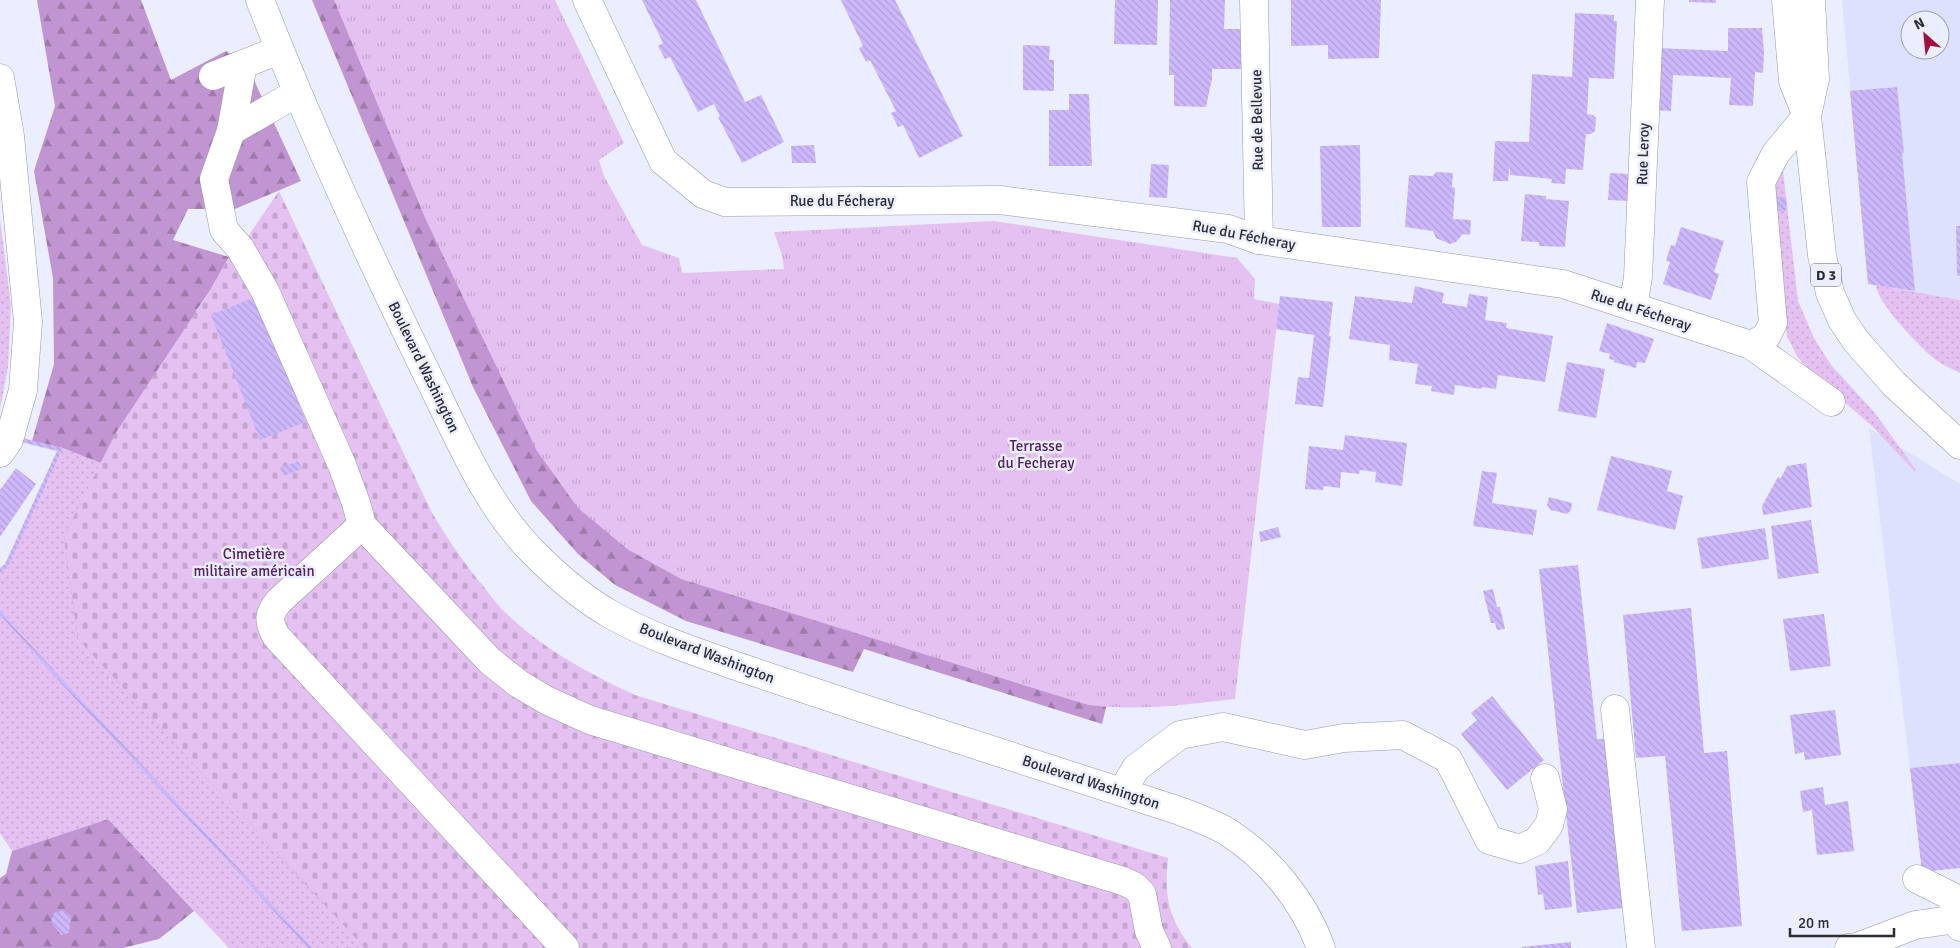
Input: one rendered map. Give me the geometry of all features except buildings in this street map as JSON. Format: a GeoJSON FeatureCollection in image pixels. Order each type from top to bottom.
{"type":"FeatureCollection","features":[{"type":"Feature","properties":{"kind":"street","name":"Boulevard Washington"},"geometry":{"type":"LineString","coordinates":[[260,0],[297,93],[406,332],[475,472],[505,520],[536,556],[574,588],[608,613],[653,635],[695,652],[1180,811],[1225,831],[1259,856],[1302,906],[1313,926],[1321,948]]}},
{"type":"Feature","properties":{"kind":"street","name":"Rue du Fécheray"},"geometry":{"type":"LineString","coordinates":[[587,0],[663,161],[703,194],[725,202],[1000,200],[1228,229],[1259,240],[1562,284],[1752,345],[1831,402]]}},
{"type":"Feature","properties":{"kind":"street","name":"Rue de Bellevue"},"geometry":{"type":"LineString","coordinates":[[1254,0],[1259,240]]}},
{"type":"Feature","properties":{"kind":"street","name":"Rue Leroy"},"geometry":{"type":"LineString","coordinates":[[1633,307],[1638,278],[1650,0]]}},
{"type":"Feature","properties":{"kind":"street","name":"D 3"},"geometry":{"type":"LineString","coordinates":[[1786,0],[1793,81],[1806,116],[1822,255],[1830,293],[1842,320],[1856,341],[1894,384],[1960,445]]}},
{"type":"Feature","properties":{"kind":"street","name":"D 3"},"geometry":{"type":"LineString","coordinates":[[1806,116],[1816,79],[1811,0]]}},
{"type":"Feature","properties":{"kind":"street"},"geometry":{"type":"LineString","coordinates":[[213,76],[279,48]]}},
{"type":"Feature","properties":{"kind":"street"},"geometry":{"type":"LineString","coordinates":[[243,64],[231,131],[214,179],[224,230],[240,248],[265,291],[342,465],[362,525],[490,661],[519,684],[548,701],[590,720],[1123,881],[1134,886],[1142,894],[1149,931],[1157,948]]}},
{"type":"Feature","properties":{"kind":"street"},"geometry":{"type":"LineString","coordinates":[[0,78],[10,136],[28,322],[23,390],[4,447]]}},
{"type":"Feature","properties":{"kind":"street"},"geometry":{"type":"LineString","coordinates":[[231,131],[297,93]]}},
{"type":"Feature","properties":{"kind":"street"},"geometry":{"type":"LineString","coordinates":[[1752,345],[1766,337],[1773,323],[1760,182],[1776,153],[1806,116]]}},
{"type":"Feature","properties":{"kind":"street","name":"D 3"},"geometry":{"type":"LineString","coordinates":[[1916,404],[1960,424]]}},
{"type":"Feature","properties":{"kind":"street"},"geometry":{"type":"LineString","coordinates":[[362,525],[279,601],[271,611],[272,628],[276,636],[566,948]]}},
{"type":"Feature","properties":{"kind":"street"},"geometry":{"type":"LineString","coordinates":[[1616,709],[1641,948]]}},
{"type":"Feature","properties":{"kind":"street"},"geometry":{"type":"LineString","coordinates":[[1122,792],[1136,768],[1180,735],[1223,727],[1305,745],[1344,738],[1403,735],[1448,759],[1490,840],[1520,849],[1537,841],[1549,825],[1553,809],[1545,778]]}},
{"type":"Feature","properties":{"kind":"street"},"geometry":{"type":"LineString","coordinates":[[1849,948],[1857,947],[1915,925],[1958,923],[1951,896],[1917,879]]}},
{"type":"Feature","properties":{"kind":"shaded area"},"geometry":{"type":"Polygon","coordinates":[[[1842,0],[1960,0],[1960,300],[1868,284],[1842,0]]]}},
{"type":"Feature","properties":{"kind":"shaded area"},"geometry":{"type":"Polygon","coordinates":[[[1869,428],[1960,484],[1960,763],[1910,768],[1869,428]]]}},
{"type":"Feature","properties":{"kind":"green space"},"geometry":{"type":"Polygon","coordinates":[[[37,0],[141,0],[171,80],[226,51],[246,63],[301,181],[235,209],[188,209],[173,240],[229,257],[196,311],[365,948],[78,639],[64,537],[101,463],[63,448],[32,441],[54,364],[53,278],[34,171],[55,106],[37,0]]]}},
{"type":"Feature","properties":{"kind":"green space"},"geometry":{"type":"Polygon","coordinates":[[[312,0],[398,0],[505,258],[1113,679],[1102,724],[864,649],[853,672],[686,621],[615,585],[578,554],[531,501],[473,387],[312,0]]]}},
{"type":"Feature","properties":{"kind":"green space","name":"Terrasse du Fecheray"},"geometry":{"type":"Polygon","coordinates":[[[334,0],[555,0],[624,143],[599,160],[604,176],[642,245],[679,258],[682,273],[784,269],[782,255],[774,232],[994,221],[1237,258],[1255,279],[1254,299],[1279,304],[1235,699],[1144,707],[1088,705],[681,579],[627,549],[578,508],[537,451],[426,220],[334,0]]]}},
{"type":"Feature","properties":{"kind":"green space"},"geometry":{"type":"Polygon","coordinates":[[[1781,169],[1783,171],[1798,301],[1814,338],[1831,365],[1875,413],[1916,470],[1915,472],[1873,427],[1811,373],[1797,356],[1787,336],[1781,300],[1773,181],[1781,169]]]}},
{"type":"Feature","properties":{"kind":"green space","name":"Cimetière militaire américain"},"geometry":{"type":"Polygon","coordinates":[[[279,191],[432,513],[479,582],[501,609],[521,627],[568,660],[635,695],[1168,858],[1167,884],[1170,906],[1178,927],[1192,948],[365,948],[78,639],[64,537],[115,434],[211,289],[229,257],[240,248],[279,191]]]}},
{"type":"Feature","properties":{"kind":"green space"},"geometry":{"type":"Polygon","coordinates":[[[0,219],[11,306],[8,367],[0,409],[0,219]]]}},
{"type":"Feature","properties":{"kind":"green space"},"geometry":{"type":"Polygon","coordinates":[[[1876,285],[1960,300],[1960,373],[1944,365],[1916,342],[1890,311],[1878,292],[1876,285]]]}},
{"type":"Feature","properties":{"kind":"green space"},"geometry":{"type":"Polygon","coordinates":[[[63,448],[101,462],[87,491],[78,639],[365,948],[313,948],[17,630],[0,609],[0,573],[8,567],[63,448]]]}},
{"type":"Feature","properties":{"kind":"green space"},"geometry":{"type":"Polygon","coordinates":[[[0,615],[53,675],[308,948],[229,948],[108,819],[12,851],[0,833],[0,615]]]}},
{"type":"Feature","properties":{"kind":"green space"},"geometry":{"type":"Polygon","coordinates":[[[108,819],[194,911],[159,939],[123,948],[0,948],[0,878],[6,874],[12,851],[108,819]]]}}]}
